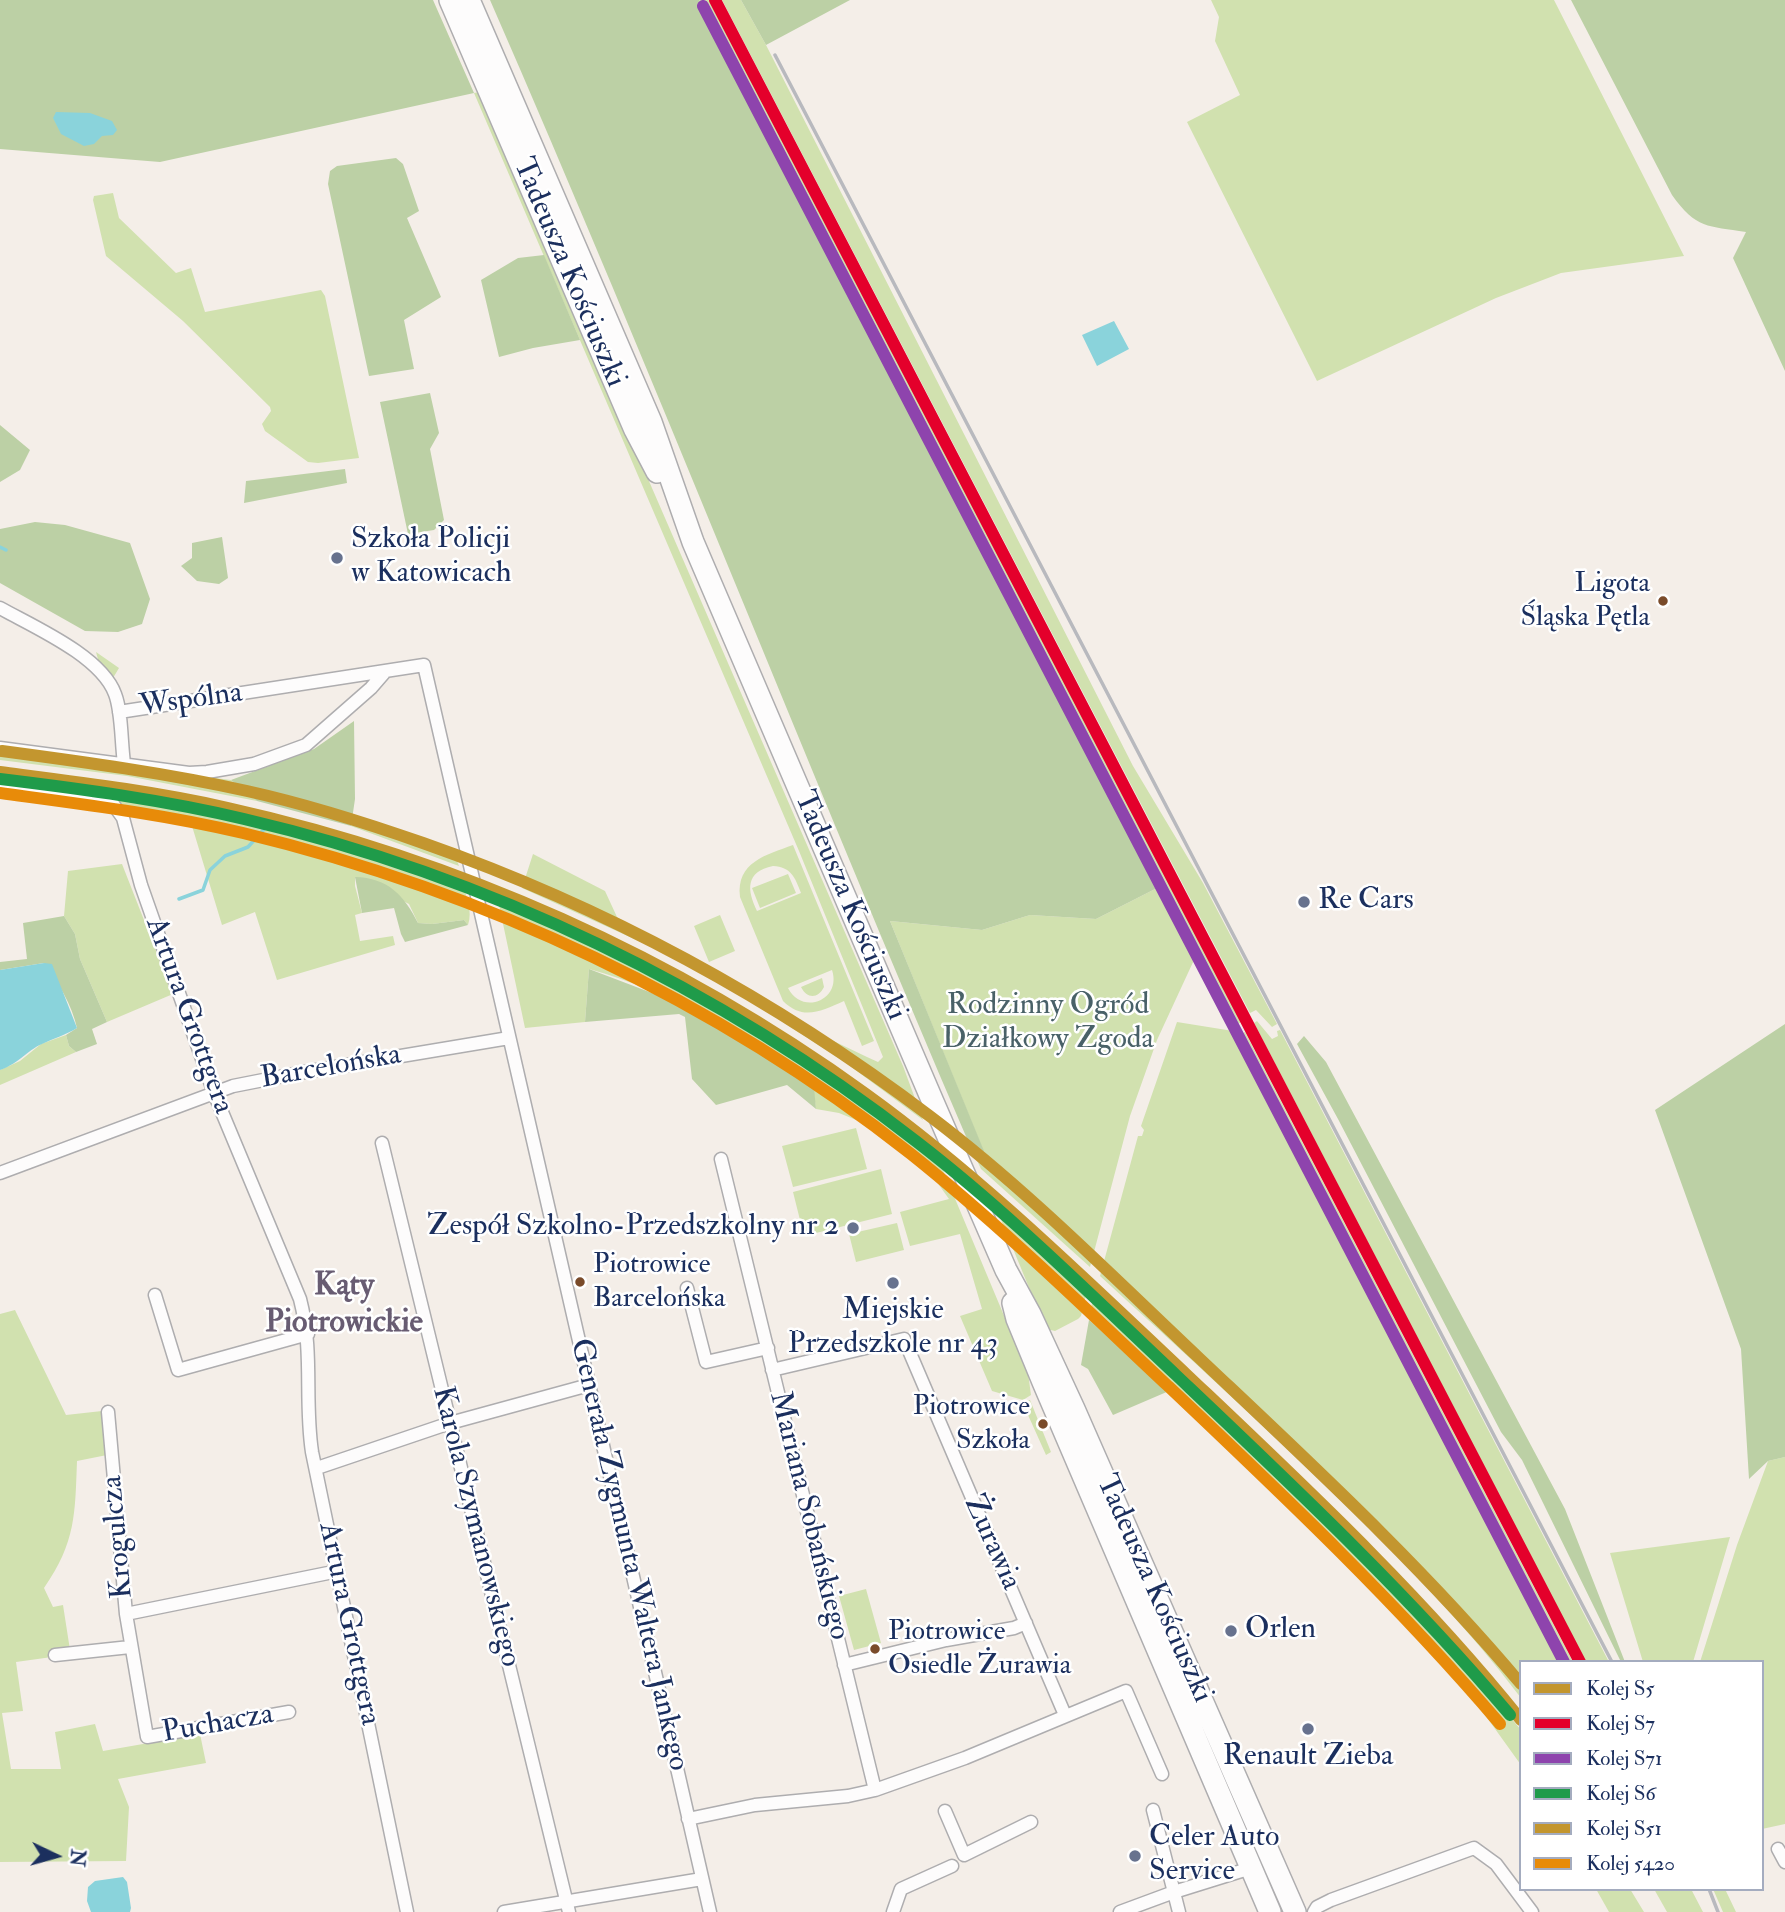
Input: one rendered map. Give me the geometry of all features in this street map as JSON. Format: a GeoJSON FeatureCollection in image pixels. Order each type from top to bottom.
{"type":"FeatureCollection","features":[{"type":"Feature","properties":{"kind":"main road","name":"Tadeusza Kościuszki"},"geometry":{"type":"LineString","coordinates":[[450,0],[635,430],[693,542]]}},
{"type":"Feature","properties":{"kind":"main road","name":"Tadeusza Kościuszki"},"geometry":{"type":"LineString","coordinates":[[469,0],[651,422],[693,542],[933,1102],[1006,1270],[1030,1314],[1074,1409],[1295,1912]]}},
{"type":"Feature","properties":{"kind":"main road","name":"Tadeusza Kościuszki"},"geometry":{"type":"LineString","coordinates":[[1006,1270],[1017,1320],[1270,1912]]}},
{"type":"Feature","properties":{"kind":"street","name":"Wspólna"},"geometry":{"type":"LineString","coordinates":[[0,608],[59,642],[98,670],[114,692],[119,712],[424,665]]}},
{"type":"Feature","properties":{"kind":"street","name":"Generała Zygmunta Waltera Jankego"},"geometry":{"type":"LineString","coordinates":[[424,665],[710,1912]]}},
{"type":"Feature","properties":{"kind":"street","name":"Wspólna"},"geometry":{"type":"LineString","coordinates":[[0,748],[189,772],[207,772],[254,764],[306,745],[371,688],[384,673]]}},
{"type":"Feature","properties":{"kind":"street"},"geometry":{"type":"LineString","coordinates":[[119,712],[124,763]]}},
{"type":"Feature","properties":{"kind":"street","name":"Artura Grottgera"},"geometry":{"type":"LineString","coordinates":[[0,789],[100,799],[113,804],[123,818],[141,885],[214,1093],[300,1299],[308,1334],[308,1418],[312,1452],[407,1912]]}},
{"type":"Feature","properties":{"kind":"street","name":"Barcelońska"},"geometry":{"type":"LineString","coordinates":[[0,1173],[214,1093],[252,1082],[509,1038]]}},
{"type":"Feature","properties":{"kind":"street","name":"Karola Szymanowskiego"},"geometry":{"type":"LineString","coordinates":[[382,1143],[568,1907]]}},
{"type":"Feature","properties":{"kind":"street","name":"Mariana Sobańskiego"},"geometry":{"type":"LineString","coordinates":[[720,1159],[875,1790]]}},
{"type":"Feature","properties":{"kind":"street"},"geometry":{"type":"LineString","coordinates":[[687,1288],[706,1362],[768,1348]]}},
{"type":"Feature","properties":{"kind":"street"},"geometry":{"type":"LineString","coordinates":[[155,1295],[178,1370],[308,1334]]}},
{"type":"Feature","properties":{"kind":"street","name":"Żurawia"},"geometry":{"type":"LineString","coordinates":[[772,1370],[904,1339],[1065,1715]]}},
{"type":"Feature","properties":{"kind":"street"},"geometry":{"type":"LineString","coordinates":[[317,1468],[450,1423],[589,1385]]}},
{"type":"Feature","properties":{"kind":"street","name":"Krogulcza"},"geometry":{"type":"LineString","coordinates":[[108,1412],[126,1614],[338,1571]]}},
{"type":"Feature","properties":{"kind":"street","name":"Puchacza"},"geometry":{"type":"LineString","coordinates":[[126,1614],[147,1737],[289,1712]]}},
{"type":"Feature","properties":{"kind":"street"},"geometry":{"type":"LineString","coordinates":[[844,1665],[946,1640],[1014,1628],[1026,1623]]}},
{"type":"Feature","properties":{"kind":"street"},"geometry":{"type":"LineString","coordinates":[[55,1655],[131,1647]]}},
{"type":"Feature","properties":{"kind":"street"},"geometry":{"type":"LineString","coordinates":[[688,1819],[748,1806],[848,1796],[875,1790],[965,1758],[1126,1691],[1162,1774]]}},
{"type":"Feature","properties":{"kind":"street"},"geometry":{"type":"LineString","coordinates":[[1153,1810],[1179,1912]]}},
{"type":"Feature","properties":{"kind":"street"},"geometry":{"type":"LineString","coordinates":[[945,1811],[964,1855],[1031,1822]]}},
{"type":"Feature","properties":{"kind":"street"},"geometry":{"type":"LineString","coordinates":[[1314,1912],[1317,1907],[1331,1900],[1474,1848],[1496,1864],[1532,1912]]}},
{"type":"Feature","properties":{"kind":"street"},"geometry":{"type":"LineString","coordinates":[[1778,1849],[1785,1862]]}},
{"type":"Feature","properties":{"kind":"street"},"geometry":{"type":"LineString","coordinates":[[893,1912],[901,1889],[952,1866]]}},
{"type":"Feature","properties":{"kind":"street"},"geometry":{"type":"LineString","coordinates":[[1120,1912],[1251,1868]]}},
{"type":"Feature","properties":{"kind":"street"},"geometry":{"type":"LineString","coordinates":[[504,1912],[568,1907],[702,1879]]}},
{"type":"Feature","properties":{"kind":"green space"},"geometry":{"type":"Polygon","coordinates":[[[0,0],[433,0],[474,93],[160,162],[0,149],[0,0]]]}},
{"type":"Feature","properties":{"kind":"green space"},"geometry":{"type":"Polygon","coordinates":[[[490,0],[699,0],[1161,886],[1096,919],[1030,915],[982,930],[890,921],[984,1151],[971,1148],[490,0]]]}},
{"type":"Feature","properties":{"kind":"green space","name":"Rodzinny Ogród Działkowy Zgoda"},"geometry":{"type":"Polygon","coordinates":[[[699,0],[709,0],[1241,1022],[1238,1024],[1233,1019],[1203,962],[1194,960],[1157,1040],[1130,1116],[1090,1267],[981,1169],[971,1148],[983,1150],[890,921],[982,930],[1030,915],[1096,919],[1161,886],[699,0]]]}},
{"type":"Feature","properties":{"kind":"green space"},"geometry":{"type":"Polygon","coordinates":[[[722,0],[741,0],[766,45],[1133,766],[1203,883],[1277,1024],[1272,1027],[1256,1010],[1250,1013],[722,0]]]}},
{"type":"Feature","properties":{"kind":"green space"},"geometry":{"type":"Polygon","coordinates":[[[741,0],[850,0],[766,45],[741,0]]]}},
{"type":"Feature","properties":{"kind":"green space"},"geometry":{"type":"Polygon","coordinates":[[[1211,0],[1554,0],[1684,256],[1561,273],[1496,298],[1317,381],[1187,122],[1240,95],[1215,41],[1219,17],[1211,0]]]}},
{"type":"Feature","properties":{"kind":"green space"},"geometry":{"type":"Polygon","coordinates":[[[1571,0],[1785,0],[1785,371],[1733,258],[1746,232],[1696,220],[1672,195],[1571,0]]]}},
{"type":"Feature","properties":{"kind":"green space"},"geometry":{"type":"Polygon","coordinates":[[[480,92],[903,1066],[923,1120],[846,1063],[752,1002],[878,1062],[883,1057],[799,851],[474,93],[480,92]]]}},
{"type":"Feature","properties":{"kind":"green space"},"geometry":{"type":"Polygon","coordinates":[[[396,158],[403,164],[419,211],[407,218],[441,297],[404,320],[414,369],[369,376],[328,184],[330,171],[337,166],[396,158]]]}},
{"type":"Feature","properties":{"kind":"green space"},"geometry":{"type":"Polygon","coordinates":[[[113,193],[119,218],[176,273],[191,268],[205,312],[321,290],[325,296],[359,458],[308,462],[265,431],[262,424],[271,411],[270,407],[183,321],[106,256],[93,200],[94,196],[113,193]]]}},
{"type":"Feature","properties":{"kind":"green space"},"geometry":{"type":"Polygon","coordinates":[[[544,255],[580,340],[499,357],[481,280],[518,258],[544,255]]]}},
{"type":"Feature","properties":{"kind":"green space"},"geometry":{"type":"Polygon","coordinates":[[[430,393],[439,433],[430,449],[444,520],[434,530],[408,534],[380,402],[430,393]]]}},
{"type":"Feature","properties":{"kind":"green space"},"geometry":{"type":"Polygon","coordinates":[[[0,425],[30,450],[20,470],[0,482],[0,425]]]}},
{"type":"Feature","properties":{"kind":"green space"},"geometry":{"type":"Polygon","coordinates":[[[345,469],[347,483],[244,503],[246,481],[345,469]]]}},
{"type":"Feature","properties":{"kind":"green space"},"geometry":{"type":"Polygon","coordinates":[[[35,522],[65,525],[130,543],[150,599],[142,624],[118,632],[85,631],[0,583],[0,529],[35,522]]]}},
{"type":"Feature","properties":{"kind":"green space"},"geometry":{"type":"Polygon","coordinates":[[[222,537],[228,578],[219,584],[197,581],[181,566],[192,558],[192,543],[222,537]]]}},
{"type":"Feature","properties":{"kind":"green space"},"geometry":{"type":"Polygon","coordinates":[[[96,652],[119,668],[113,678],[99,663],[96,652]]]}},
{"type":"Feature","properties":{"kind":"green space"},"geometry":{"type":"Polygon","coordinates":[[[354,721],[355,799],[351,826],[257,801],[231,780],[314,749],[354,721]]]}},
{"type":"Feature","properties":{"kind":"green space"},"geometry":{"type":"Polygon","coordinates":[[[0,751],[231,780],[257,801],[127,776],[0,760],[0,751]]]}},
{"type":"Feature","properties":{"kind":"green space"},"geometry":{"type":"Polygon","coordinates":[[[0,778],[179,802],[266,821],[351,846],[462,882],[469,909],[468,925],[464,920],[418,923],[409,904],[355,877],[362,913],[355,915],[360,941],[393,936],[395,945],[277,980],[255,912],[222,925],[192,826],[126,815],[119,803],[0,785],[0,778]]]}},
{"type":"Feature","properties":{"kind":"green space"},"geometry":{"type":"Polygon","coordinates":[[[352,821],[456,858],[459,866],[351,826],[352,821]]]}},
{"type":"Feature","properties":{"kind":"green space"},"geometry":{"type":"Polygon","coordinates":[[[793,845],[874,1041],[862,1046],[844,1001],[820,1011],[805,1012],[790,1007],[783,1001],[740,897],[740,885],[748,868],[763,857],[793,845]],[[773,866],[753,877],[750,889],[757,911],[801,893],[792,874],[784,868],[773,866]],[[832,970],[788,988],[802,1001],[819,1001],[831,989],[834,981],[832,970]]]}},
{"type":"Feature","properties":{"kind":"green space"},"geometry":{"type":"Polygon","coordinates":[[[533,854],[605,891],[617,917],[698,968],[522,888],[533,854]]]}},
{"type":"Feature","properties":{"kind":"green space"},"geometry":{"type":"Polygon","coordinates":[[[122,864],[173,994],[107,1022],[80,959],[75,934],[64,916],[68,871],[122,864]]]}},
{"type":"Feature","properties":{"kind":"green space"},"geometry":{"type":"Polygon","coordinates":[[[788,874],[796,893],[760,908],[752,888],[788,874]]]}},
{"type":"Feature","properties":{"kind":"green space"},"geometry":{"type":"Polygon","coordinates":[[[355,877],[377,881],[394,890],[407,904],[418,923],[464,920],[468,925],[405,942],[394,908],[362,913],[355,877]]]}},
{"type":"Feature","properties":{"kind":"green space"},"geometry":{"type":"Polygon","coordinates":[[[498,900],[586,937],[679,985],[823,1075],[938,1158],[1028,1373],[1031,1395],[1023,1400],[992,1391],[960,1316],[982,1309],[960,1234],[910,1246],[900,1212],[949,1199],[934,1178],[866,1124],[839,1113],[816,1109],[813,1087],[760,1051],[678,1003],[620,978],[589,969],[585,1022],[525,1028],[498,900]]]}},
{"type":"Feature","properties":{"kind":"green space"},"geometry":{"type":"Polygon","coordinates":[[[720,915],[735,951],[709,962],[694,926],[720,915]]]}},
{"type":"Feature","properties":{"kind":"green space"},"geometry":{"type":"Polygon","coordinates":[[[64,916],[75,934],[80,959],[107,1022],[92,1029],[97,1044],[76,1052],[69,1046],[66,1035],[77,1028],[72,1011],[44,963],[0,970],[0,962],[27,959],[23,923],[64,916]]]}},
{"type":"Feature","properties":{"kind":"green space"},"geometry":{"type":"Polygon","coordinates":[[[589,969],[681,1004],[738,1036],[814,1087],[816,1109],[787,1085],[716,1105],[692,1079],[685,1017],[679,1014],[585,1022],[589,969]]]}},
{"type":"Feature","properties":{"kind":"green space"},"geometry":{"type":"Polygon","coordinates":[[[822,978],[824,987],[816,995],[806,994],[801,987],[822,978]]]}},
{"type":"Feature","properties":{"kind":"green space"},"geometry":{"type":"Polygon","coordinates":[[[1257,1021],[1272,1039],[1278,1036],[1277,1031],[1280,1030],[1608,1660],[1585,1660],[1254,1023],[1257,1021]]]}},
{"type":"Feature","properties":{"kind":"green space","name":"Rodzinny Ogród Działkowy Zgoda"},"geometry":{"type":"Polygon","coordinates":[[[1177,1022],[1233,1031],[1236,1037],[1245,1032],[1572,1660],[1519,1660],[1519,1695],[1456,1619],[1386,1546],[1279,1442],[1100,1276],[1138,1136],[1142,1136],[1144,1130],[1141,1126],[1177,1022]]]}},
{"type":"Feature","properties":{"kind":"green space"},"geometry":{"type":"Polygon","coordinates":[[[1785,1024],[1785,1457],[1768,1461],[1749,1479],[1741,1349],[1655,1110],[1785,1024]]]}},
{"type":"Feature","properties":{"kind":"green space"},"geometry":{"type":"Polygon","coordinates":[[[66,1035],[69,1046],[76,1052],[0,1085],[0,1070],[20,1061],[41,1044],[66,1035]]]}},
{"type":"Feature","properties":{"kind":"green space"},"geometry":{"type":"Polygon","coordinates":[[[1304,1036],[1326,1062],[1565,1509],[1624,1660],[1620,1660],[1522,1460],[1501,1432],[1297,1044],[1304,1036]]]}},
{"type":"Feature","properties":{"kind":"green space"},"geometry":{"type":"Polygon","coordinates":[[[856,1128],[867,1169],[793,1187],[782,1146],[856,1128]]]}},
{"type":"Feature","properties":{"kind":"green space"},"geometry":{"type":"Polygon","coordinates":[[[881,1169],[892,1214],[804,1236],[793,1192],[881,1169]]]}},
{"type":"Feature","properties":{"kind":"green space"},"geometry":{"type":"Polygon","coordinates":[[[995,1205],[1087,1291],[1078,1319],[1055,1331],[1046,1329],[995,1205]]]}},
{"type":"Feature","properties":{"kind":"green space"},"geometry":{"type":"Polygon","coordinates":[[[897,1223],[904,1250],[856,1262],[849,1234],[897,1223]]]}},
{"type":"Feature","properties":{"kind":"green space"},"geometry":{"type":"Polygon","coordinates":[[[1093,1297],[1263,1458],[1405,1598],[1460,1657],[1519,1728],[1519,1762],[1480,1708],[1320,1528],[1089,1320],[1093,1297]]]}},
{"type":"Feature","properties":{"kind":"green space"},"geometry":{"type":"Polygon","coordinates":[[[15,1310],[66,1415],[102,1411],[107,1455],[77,1461],[72,1527],[55,1572],[44,1588],[53,1607],[63,1605],[70,1650],[52,1657],[16,1662],[23,1711],[2,1713],[11,1769],[61,1769],[55,1732],[95,1724],[103,1751],[200,1734],[206,1763],[118,1779],[129,1807],[126,1861],[0,1862],[0,1314],[15,1310]]]}},
{"type":"Feature","properties":{"kind":"green space"},"geometry":{"type":"Polygon","coordinates":[[[1089,1320],[1169,1391],[1113,1415],[1088,1369],[1081,1365],[1089,1320]]]}},
{"type":"Feature","properties":{"kind":"green space"},"geometry":{"type":"Polygon","coordinates":[[[1030,1400],[1051,1452],[1046,1455],[1024,1406],[1012,1404],[1030,1400]]]}},
{"type":"Feature","properties":{"kind":"green space"},"geometry":{"type":"Polygon","coordinates":[[[1785,1457],[1785,1824],[1764,1829],[1764,1660],[1701,1660],[1737,1545],[1768,1461],[1785,1457]]]}},
{"type":"Feature","properties":{"kind":"green space"},"geometry":{"type":"Polygon","coordinates":[[[1730,1537],[1694,1660],[1642,1660],[1610,1553],[1730,1537]]]}},
{"type":"Feature","properties":{"kind":"green space"},"geometry":{"type":"Polygon","coordinates":[[[866,1589],[881,1643],[854,1650],[839,1596],[866,1589]]]}},
{"type":"Feature","properties":{"kind":"green space"},"geometry":{"type":"Polygon","coordinates":[[[1597,1891],[1631,1891],[1644,1912],[1609,1912],[1597,1891]]]}},
{"type":"Feature","properties":{"kind":"green space"},"geometry":{"type":"Polygon","coordinates":[[[1655,1891],[1692,1891],[1703,1912],[1667,1912],[1655,1891]]]}},
{"type":"Feature","properties":{"kind":"green space"},"geometry":{"type":"Polygon","coordinates":[[[1714,1891],[1726,1891],[1736,1912],[1723,1912],[1714,1891]]]}},
{"type":"Feature","properties":{"kind":"water"},"geometry":{"type":"Polygon","coordinates":[[[56,112],[90,113],[112,121],[117,130],[113,135],[102,136],[94,144],[84,146],[61,134],[53,118],[56,112]]]}},
{"type":"Feature","properties":{"kind":"water"},"geometry":{"type":"Polygon","coordinates":[[[1114,321],[1129,349],[1097,366],[1082,335],[1114,321]]]}},
{"type":"Feature","properties":{"kind":"water"},"geometry":{"type":"Polygon","coordinates":[[[52,964],[77,1028],[36,1047],[0,1070],[0,970],[52,964]]]}},
{"type":"Feature","properties":{"kind":"water"},"geometry":{"type":"Polygon","coordinates":[[[123,1877],[127,1882],[130,1912],[91,1912],[87,1901],[88,1887],[95,1881],[123,1877]]]}},
{"type":"Feature","properties":{"kind":"waterway"},"geometry":{"type":"LineString","coordinates":[[0,547],[6,550]]}},
{"type":"Feature","properties":{"kind":"waterway"},"geometry":{"type":"LineString","coordinates":[[179,899],[203,890],[210,870],[225,856],[248,847],[266,827],[363,854],[460,887]]}},
{"type":"Feature","properties":{"kind":"waterway"},"geometry":{"type":"LineString","coordinates":[[486,895],[562,926]]}},
{"type":"Feature","properties":{"kind":"railway"},"geometry":{"type":"LineString","coordinates":[[775,55],[1611,1660]]}},
{"type":"Feature","properties":{"kind":"railway"},"geometry":{"type":"LineString","coordinates":[[1710,1891],[1718,1912]]}},
{"type":"Feature","properties":{"kind":"rail line","name":"S7"},"geometry":{"type":"LineString","coordinates":[[715,0],[1579,1660]]}},
{"type":"Feature","properties":{"kind":"rail line","name":"S71"},"geometry":{"type":"LineString","coordinates":[[703,6],[1563,1660]]}},
{"type":"Feature","properties":{"kind":"rail line","name":"S51"},"geometry":{"type":"LineString","coordinates":[[2,751],[125,768],[247,791],[336,814],[423,843],[492,869],[624,927],[688,960],[812,1034],[931,1117],[1034,1203],[1405,1556],[1519,1682]]}},
{"type":"Feature","properties":{"kind":"rail line","name":"S5"},"geometry":{"type":"LineString","coordinates":[[0,772],[115,787],[200,802],[313,829],[398,855],[562,919],[641,957],[793,1044],[909,1126],[991,1193],[1070,1265],[1360,1541],[1442,1628],[1519,1718]]}},
{"type":"Feature","properties":{"kind":"rail line","name":"S6"},"geometry":{"type":"LineString","coordinates":[[0,779],[214,812],[335,843],[424,872],[512,906],[598,944],[682,987],[763,1035],[842,1086],[917,1142],[1017,1226],[1348,1540],[1431,1626],[1510,1715]]}},
{"type":"Feature","properties":{"kind":"rail line","name":"5420"},"geometry":{"type":"LineString","coordinates":[[0,793],[213,826],[333,857],[422,886],[509,919],[594,958],[677,1000],[758,1047],[836,1098],[911,1154],[1042,1267],[1338,1550],[1421,1635],[1500,1724]]}},
{"type":"Feature","properties":{"kind":"place","name":"Szkoła Policji w Katowicach"},"geometry":{"type":"Point","coordinates":[337,558]}},
{"type":"Feature","properties":{"kind":"place","name":"Ligota Śląska Pętla"},"geometry":{"type":"Point","coordinates":[1663,601]}},
{"type":"Feature","properties":{"kind":"place","name":"Re Cars"},"geometry":{"type":"Point","coordinates":[1304,902]}},
{"type":"Feature","properties":{"kind":"place","name":"Zespół Szkolno-Przedszkolny nr 2"},"geometry":{"type":"Point","coordinates":[853,1228]}},
{"type":"Feature","properties":{"kind":"place","name":"Piotrowice Barcelońska"},"geometry":{"type":"Point","coordinates":[580,1282]}},
{"type":"Feature","properties":{"kind":"place","name":"Miejskie Przedszkole nr 43"},"geometry":{"type":"Point","coordinates":[893,1283]}},
{"type":"Feature","properties":{"kind":"place","name":"Piotrowice Szkoła"},"geometry":{"type":"Point","coordinates":[1043,1424]}},
{"type":"Feature","properties":{"kind":"place","name":"Orlen"},"geometry":{"type":"Point","coordinates":[1231,1631]}},
{"type":"Feature","properties":{"kind":"place","name":"Piotrowice Osiedle Żurawia"},"geometry":{"type":"Point","coordinates":[875,1649]}},
{"type":"Feature","properties":{"kind":"place","name":"Renault Zieba"},"geometry":{"type":"Point","coordinates":[1308,1729]}},
{"type":"Feature","properties":{"kind":"place","name":"Celer Auto Service"},"geometry":{"type":"Point","coordinates":[1135,1856]}},
{"type":"Feature","properties":{"kind":"district","name":"Kąty Piotrowickie"},"geometry":{"type":"Point","coordinates":[344,1306]}}]}
